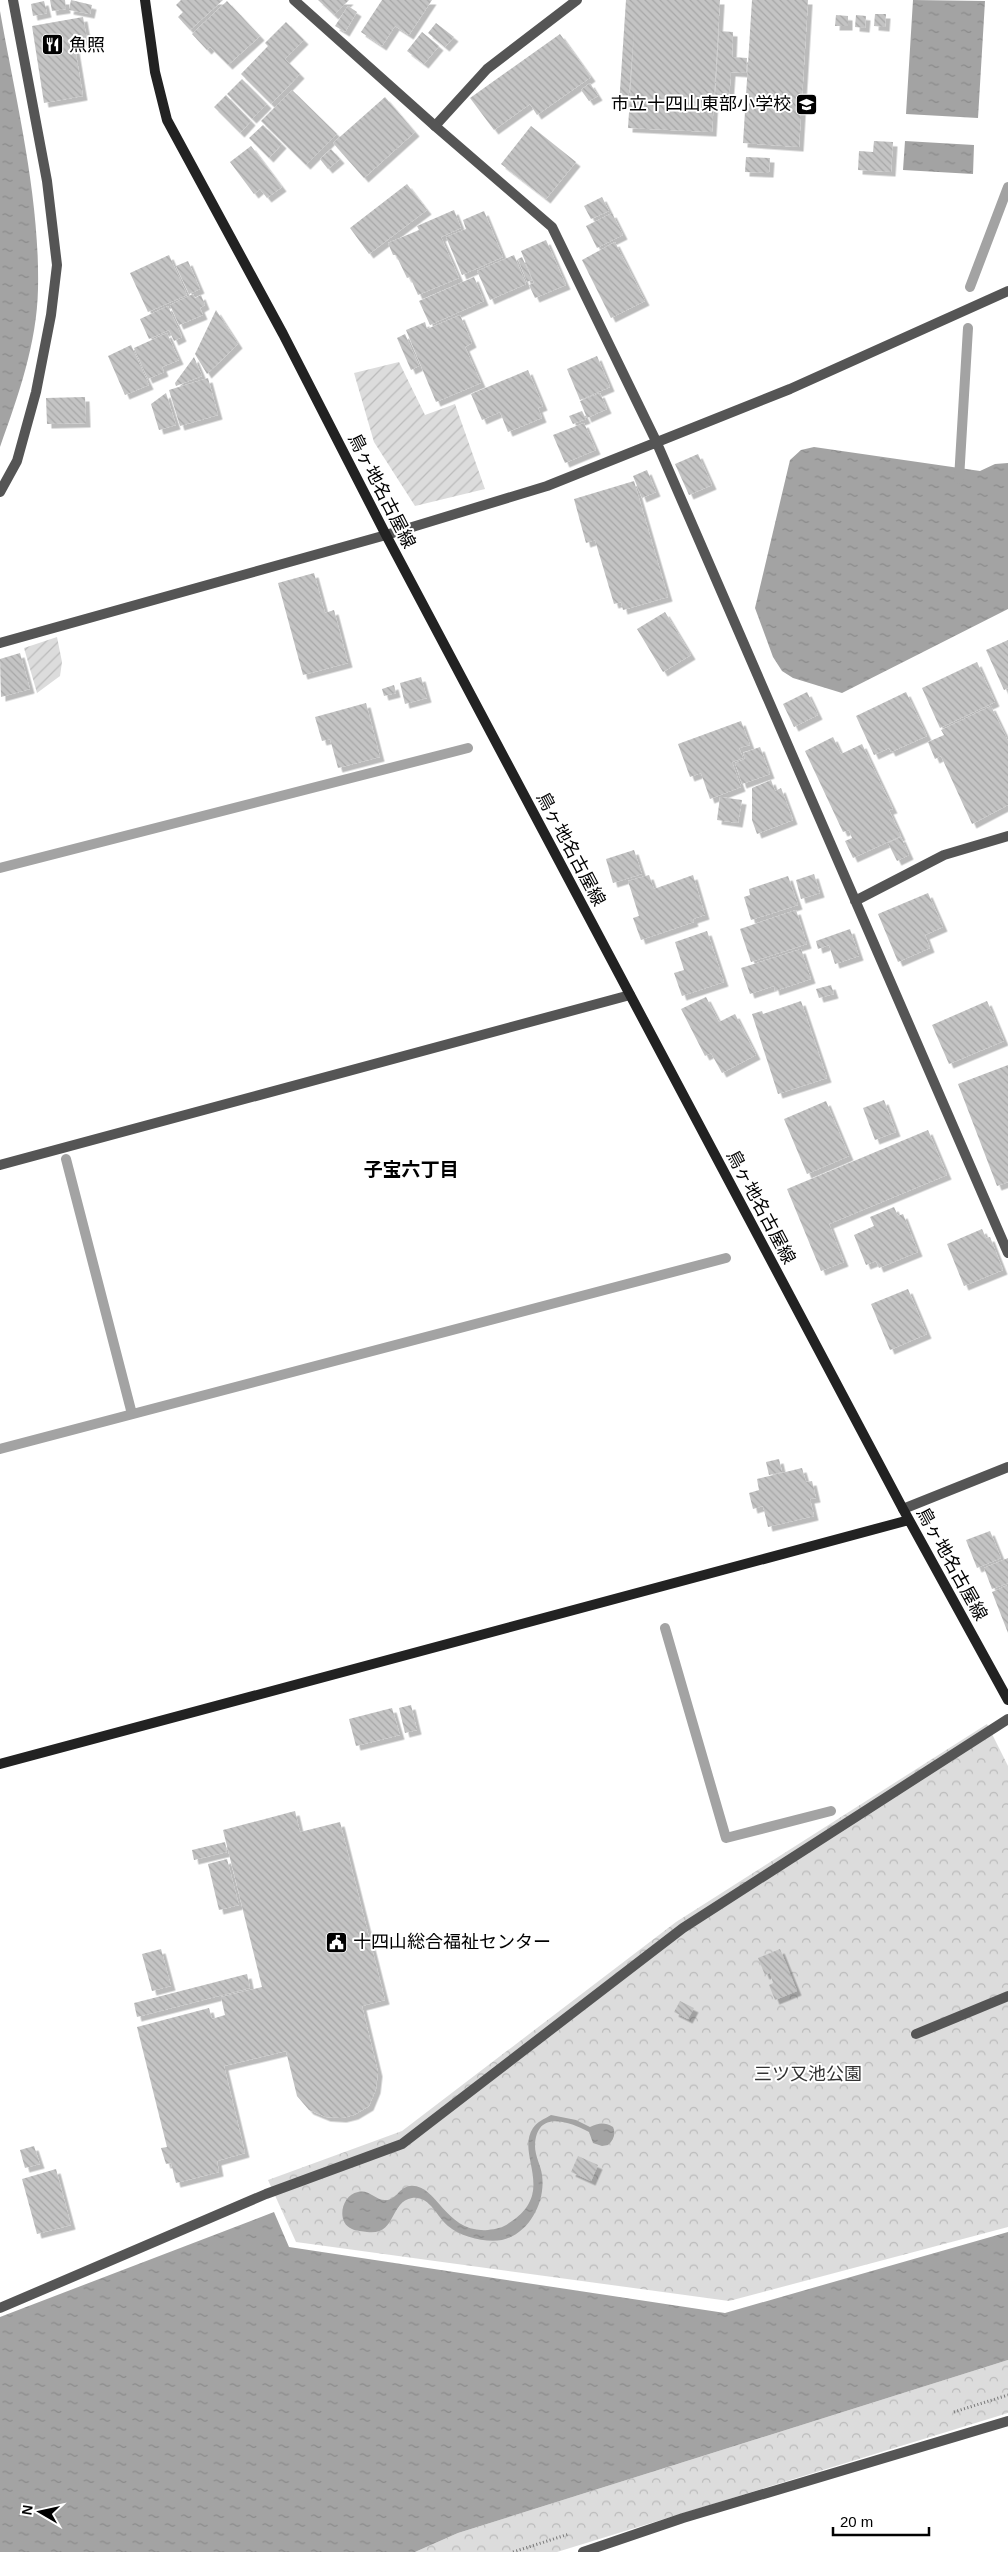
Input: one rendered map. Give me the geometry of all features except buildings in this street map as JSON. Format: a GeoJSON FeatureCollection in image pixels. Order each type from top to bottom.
{"type":"FeatureCollection","features":[{"type":"Feature","properties":{"kind":"main road","name":"鳥ヶ地名古屋線"},"geometry":{"type":"LineString","coordinates":[[145,0],[155,72],[167,120],[283,334],[386,535],[903,1509],[1008,1700]]}},
{"type":"Feature","properties":{"kind":"main road"},"geometry":{"type":"LineString","coordinates":[[0,1764],[909,1520]]}},
{"type":"Feature","properties":{"kind":"street"},"geometry":{"type":"LineString","coordinates":[[0,492],[17,461],[36,392],[51,315],[57,265],[47,181],[13,0]]}},
{"type":"Feature","properties":{"kind":"street"},"geometry":{"type":"LineString","coordinates":[[294,0],[552,227],[656,441],[1008,1253]]}},
{"type":"Feature","properties":{"kind":"street"},"geometry":{"type":"LineString","coordinates":[[435,126],[487,69],[577,0]]}},
{"type":"Feature","properties":{"kind":"street"},"geometry":{"type":"LineString","coordinates":[[0,642],[386,535],[547,486],[790,389],[1008,292]]}},
{"type":"Feature","properties":{"kind":"street"},"geometry":{"type":"LineString","coordinates":[[855,901],[944,855],[1008,836]]}},
{"type":"Feature","properties":{"kind":"street"},"geometry":{"type":"LineString","coordinates":[[0,1165],[630,995]]}},
{"type":"Feature","properties":{"kind":"street"},"geometry":{"type":"LineString","coordinates":[[903,1509],[1008,1467]]}},
{"type":"Feature","properties":{"kind":"street"},"geometry":{"type":"LineString","coordinates":[[0,2308],[266,2194],[402,2144],[683,1928],[1008,1719]]}},
{"type":"Feature","properties":{"kind":"street"},"geometry":{"type":"LineString","coordinates":[[916,2034],[1008,1996]]}},
{"type":"Feature","properties":{"kind":"street"},"geometry":{"type":"LineString","coordinates":[[583,2552],[683,2518],[1008,2421]]}},
{"type":"Feature","properties":{"kind":"green space"},"geometry":{"type":"Polygon","coordinates":[[[399,362],[425,415],[455,404],[485,489],[415,506],[374,442],[354,373],[399,362]]]}},
{"type":"Feature","properties":{"kind":"green space"},"geometry":{"type":"Polygon","coordinates":[[[57,637],[62,662],[60,676],[37,693],[24,648],[57,637]]]}},
{"type":"Feature","properties":{"kind":"green space","name":"三ツ又池公園"},"geometry":{"type":"Polygon","coordinates":[[[987,1724],[1008,1766],[1008,2227],[729,2301],[296,2242],[268,2180],[402,2131],[676,1922],[987,1724]]]}},
{"type":"Feature","properties":{"kind":"green space"},"geometry":{"type":"Polygon","coordinates":[[[1008,2360],[1008,2413],[557,2552],[415,2552],[458,2533],[1008,2360]]]}},
{"type":"Feature","properties":{"kind":"water"},"geometry":{"type":"Polygon","coordinates":[[[913,0],[985,1],[978,118],[906,114],[913,0]]]}},
{"type":"Feature","properties":{"kind":"water"},"geometry":{"type":"Polygon","coordinates":[[[0,11],[20,114],[31,184],[38,254],[38,289],[37,309],[30,350],[20,389],[0,447],[0,11]]]}},
{"type":"Feature","properties":{"kind":"water"},"geometry":{"type":"Polygon","coordinates":[[[905,141],[974,145],[973,174],[903,170],[905,141]]]}},
{"type":"Feature","properties":{"kind":"water"},"geometry":{"type":"Polygon","coordinates":[[[814,447],[980,471],[995,464],[1008,463],[1008,609],[842,693],[793,678],[782,671],[773,657],[755,608],[790,460],[801,450],[814,447]]]}},
{"type":"Feature","properties":{"kind":"water"},"geometry":{"type":"Polygon","coordinates":[[[551,2115],[576,2120],[590,2127],[607,2124],[613,2127],[614,2136],[608,2145],[602,2146],[593,2143],[589,2132],[572,2124],[554,2121],[541,2127],[535,2146],[542,2175],[541,2196],[534,2215],[528,2224],[512,2237],[489,2241],[460,2233],[448,2226],[428,2203],[418,2198],[405,2201],[399,2206],[388,2224],[377,2232],[354,2230],[347,2226],[344,2221],[342,2215],[344,2203],[352,2194],[362,2191],[381,2200],[389,2200],[410,2186],[419,2187],[428,2192],[461,2224],[473,2229],[488,2230],[504,2226],[523,2211],[531,2199],[533,2174],[529,2139],[533,2128],[551,2115]]]}},
{"type":"Feature","properties":{"kind":"water"},"geometry":{"type":"Polygon","coordinates":[[[274,2212],[289,2247],[725,2313],[1008,2232],[1008,2360],[458,2533],[415,2552],[0,2552],[0,2317],[274,2212]]]}},
{"type":"Feature","properties":{"kind":"waterway"},"geometry":{"type":"LineString","coordinates":[[970,287],[1008,187]]}},
{"type":"Feature","properties":{"kind":"waterway"},"geometry":{"type":"LineString","coordinates":[[959,479],[968,328]]}},
{"type":"Feature","properties":{"kind":"waterway"},"geometry":{"type":"LineString","coordinates":[[0,868],[468,748]]}},
{"type":"Feature","properties":{"kind":"waterway"},"geometry":{"type":"LineString","coordinates":[[66,1159],[132,1414]]}},
{"type":"Feature","properties":{"kind":"waterway"},"geometry":{"type":"LineString","coordinates":[[0,1449],[726,1258]]}},
{"type":"Feature","properties":{"kind":"waterway"},"geometry":{"type":"LineString","coordinates":[[665,1628],[726,1838],[831,1811]]}},
{"type":"Feature","properties":{"kind":"place","name":"魚照"},"geometry":{"type":"Point","coordinates":[53,45]}},
{"type":"Feature","properties":{"kind":"place","name":"市立十四山東部小学校"},"geometry":{"type":"Point","coordinates":[807,104]}},
{"type":"Feature","properties":{"kind":"place","name":"十四山総合福祉センター"},"geometry":{"type":"Point","coordinates":[337,1942]}},
{"type":"Feature","properties":{"kind":"district","name":"子宝六丁目"},"geometry":{"type":"Point","coordinates":[411,1169]}}]}
